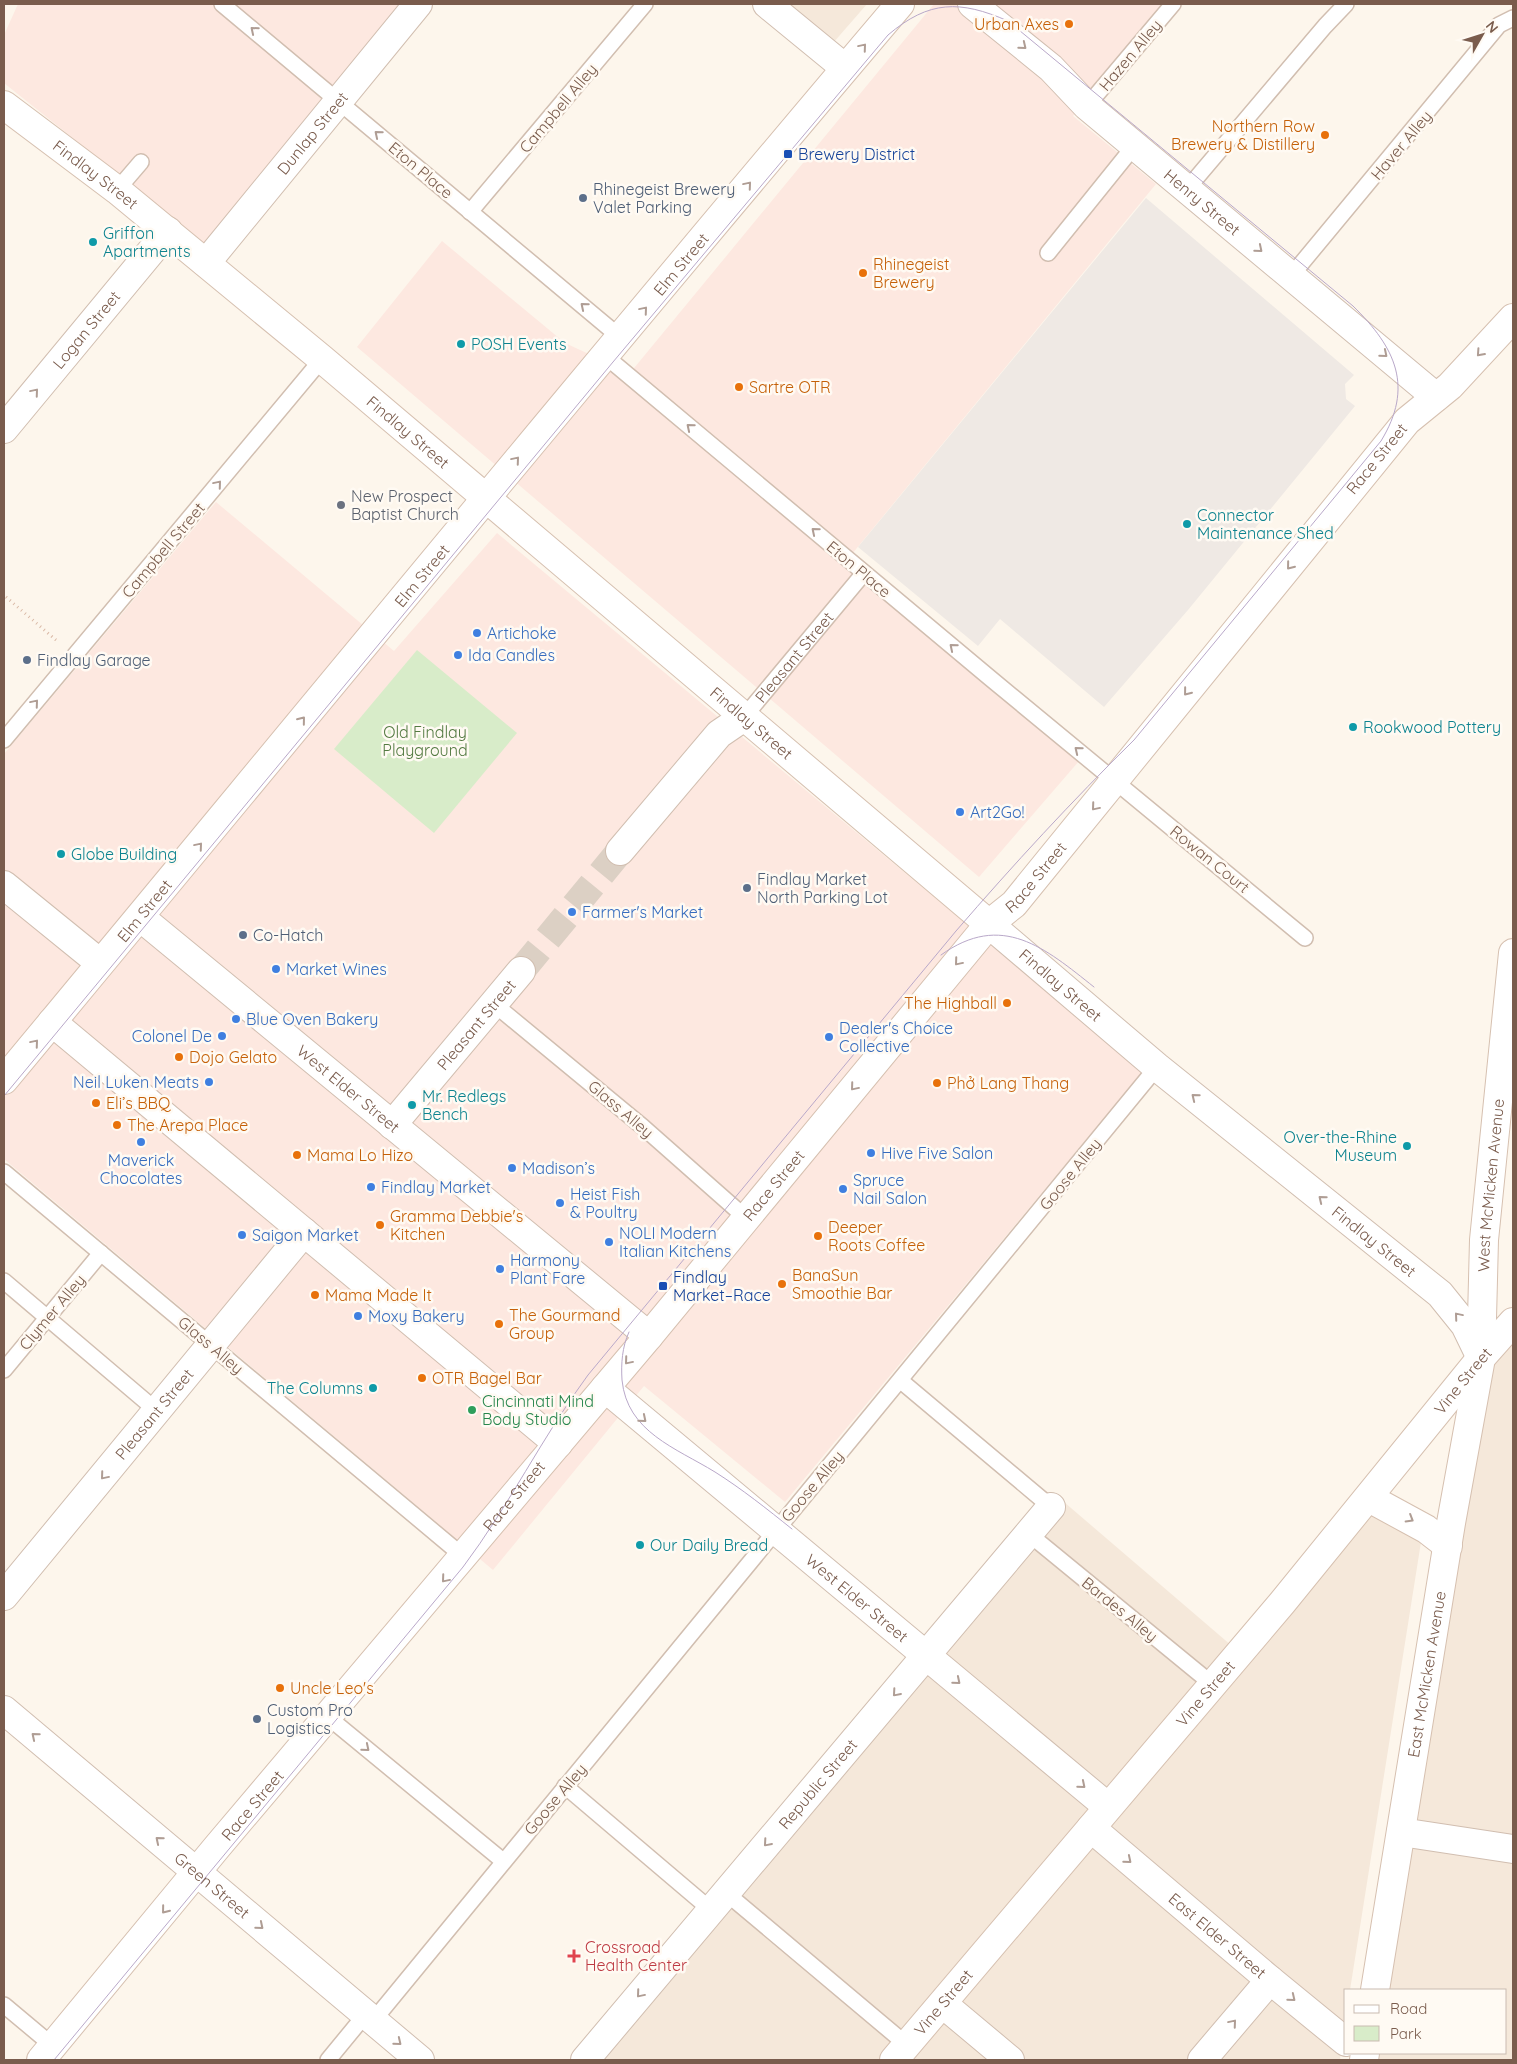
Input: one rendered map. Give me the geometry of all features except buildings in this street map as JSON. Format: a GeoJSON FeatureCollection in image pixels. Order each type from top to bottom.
{"type":"FeatureCollection","features":[{"type":"Feature","properties":{"kind":"street","name":"Dunlap Street"},"geometry":{"type":"LineString","coordinates":[[206,263],[418,4]]}},
{"type":"Feature","properties":{"kind":"street"},"geometry":{"type":"LineString","coordinates":[[767,4],[845,68]]}},
{"type":"Feature","properties":{"kind":"street","name":"Elm Street"},"geometry":{"type":"LineString","coordinates":[[4,1080],[485,498],[900,4]]}},
{"type":"Feature","properties":{"kind":"street","name":"Henry Street"},"geometry":{"type":"LineString","coordinates":[[972,4],[1051,68],[1087,106],[1436,397]]}},
{"type":"Feature","properties":{"kind":"street","name":"Findlay Street"},"geometry":{"type":"LineString","coordinates":[[4,105],[168,231],[322,359],[1157,1067],[1440,1294],[1465,1325],[1481,1358]]}},
{"type":"Feature","properties":{"kind":"street","name":"Logan Street"},"geometry":{"type":"LineString","coordinates":[[4,429],[168,231]]}},
{"type":"Feature","properties":{"kind":"street","name":"Race Street"},"geometry":{"type":"LineString","coordinates":[[47,2053],[196,1872],[649,1336],[989,924],[1014,904],[1407,421],[1450,386],[1513,318]]}},
{"type":"Feature","properties":{"kind":"street","name":"Pleasant Street"},"geometry":{"type":"LineString","coordinates":[[620,851],[719,734],[744,717]]}},
{"type":"Feature","properties":{"kind":"street"},"geometry":{"type":"LineString","coordinates":[[4,885],[100,964]]}},
{"type":"Feature","properties":{"kind":"street","name":"West Elder Street"},"geometry":{"type":"LineString","coordinates":[[140,917],[649,1336]]}},
{"type":"Feature","properties":{"kind":"street","name":"West McMicken Avenue"},"geometry":{"type":"LineString","coordinates":[[1481,1358],[1484,1240],[1513,953]]}},
{"type":"Feature","properties":{"kind":"street","name":"Pleasant Street"},"geometry":{"type":"LineString","coordinates":[[392,1125],[521,971]]}},
{"type":"Feature","properties":{"kind":"street"},"geometry":{"type":"LineString","coordinates":[[52,1022],[558,1444]]}},
{"type":"Feature","properties":{"kind":"street","name":"Pleasant Street"},"geometry":{"type":"LineString","coordinates":[[4,1596],[304,1232]]}},
{"type":"Feature","properties":{"kind":"street","name":"Vine Street"},"geometry":{"type":"LineString","coordinates":[[901,2052],[1369,1498],[1481,1358],[1513,1322]]}},
{"type":"Feature","properties":{"kind":"street","name":"East McMicken Avenue"},"geometry":{"type":"LineString","coordinates":[[1375,1989],[1481,1358]]}},
{"type":"Feature","properties":{"kind":"street","name":"West Elder Street"},"geometry":{"type":"LineString","coordinates":[[605,1388],[1108,1807]]}},
{"type":"Feature","properties":{"kind":"street"},"geometry":{"type":"LineString","coordinates":[[1369,1498],[1426,1528],[1448,1546]]}},
{"type":"Feature","properties":{"kind":"street","name":"Republic Street"},"geometry":{"type":"LineString","coordinates":[[585,2060],[718,1901],[928,1656],[1051,1507]]}},
{"type":"Feature","properties":{"kind":"street","name":"Green Street"},"geometry":{"type":"LineString","coordinates":[[4,1710],[420,2060]]}},
{"type":"Feature","properties":{"kind":"street","name":"East Elder Street"},"geometry":{"type":"LineString","coordinates":[[1090,1828],[1344,2041]]}},
{"type":"Feature","properties":{"kind":"street"},"geometry":{"type":"LineString","coordinates":[[1401,1832],[1513,1849]]}},
{"type":"Feature","properties":{"kind":"street"},"geometry":{"type":"LineString","coordinates":[[1202,2060],[1270,1980]]}},
{"type":"Feature","properties":{"kind":"street"},"geometry":{"type":"LineString","coordinates":[[943,2004],[1010,2060]]}},
{"type":"Feature","properties":{"kind":"lane","name":"Eton Place"},"geometry":{"type":"LineString","coordinates":[[222,4],[470,212],[612,346],[864,572],[1116,781]]}},
{"type":"Feature","properties":{"kind":"lane","name":"Campbell Alley"},"geometry":{"type":"LineString","coordinates":[[470,212],[645,4]]}},
{"type":"Feature","properties":{"kind":"lane","name":"Hazen Alley"},"geometry":{"type":"LineString","coordinates":[[1087,106],[1173,4]]}},
{"type":"Feature","properties":{"kind":"lane"},"geometry":{"type":"LineString","coordinates":[[1187,189],[1324,26],[1346,4]]}},
{"type":"Feature","properties":{"kind":"lane","name":"Haver Alley"},"geometry":{"type":"LineString","coordinates":[[1291,276],[1499,25],[1513,18]]}},
{"type":"Feature","properties":{"kind":"lane"},"geometry":{"type":"LineString","coordinates":[[1048,253],[1135,145]]}},
{"type":"Feature","properties":{"kind":"lane"},"geometry":{"type":"LineString","coordinates":[[117,190],[141,162]]}},
{"type":"Feature","properties":{"kind":"lane","name":"Campbell Street"},"geometry":{"type":"LineString","coordinates":[[4,740],[322,359]]}},
{"type":"Feature","properties":{"kind":"lane","name":"Pleasant Street"},"geometry":{"type":"LineString","coordinates":[[744,717],[864,572]]}},
{"type":"Feature","properties":{"kind":"lane","name":"Rowan Court"},"geometry":{"type":"LineString","coordinates":[[1116,781],[1305,938]]}},
{"type":"Feature","properties":{"kind":"lane","name":"Glass Alley"},"geometry":{"type":"LineString","coordinates":[[494,1004],[643,1127],[746,1218]]}},
{"type":"Feature","properties":{"kind":"lane","name":"Goose Alley"},"geometry":{"type":"LineString","coordinates":[[328,2060],[369,2018],[503,1861],[1157,1067]]}},
{"type":"Feature","properties":{"kind":"lane","name":"Glass Alley"},"geometry":{"type":"LineString","coordinates":[[4,1172],[464,1557]]}},
{"type":"Feature","properties":{"kind":"lane","name":"Clymer Alley"},"geometry":{"type":"LineString","coordinates":[[4,1370],[101,1254]]}},
{"type":"Feature","properties":{"kind":"lane"},"geometry":{"type":"LineString","coordinates":[[4,1281],[157,1411]]}},
{"type":"Feature","properties":{"kind":"lane"},"geometry":{"type":"LineString","coordinates":[[900,1381],[1051,1507]]}},
{"type":"Feature","properties":{"kind":"lane","name":"Bardes Alley"},"geometry":{"type":"LineString","coordinates":[[1029,1534],[1212,1684]]}},
{"type":"Feature","properties":{"kind":"lane"},"geometry":{"type":"LineString","coordinates":[[328,1717],[503,1861]]}},
{"type":"Feature","properties":{"kind":"lane"},"geometry":{"type":"LineString","coordinates":[[565,1786],[718,1901],[901,2052]]}},
{"type":"Feature","properties":{"kind":"lane"},"geometry":{"type":"LineString","coordinates":[[4,2005],[47,2053]]}},
{"type":"Feature","properties":{"kind":"path"},"geometry":{"type":"LineString","coordinates":[[6,597],[74,656]]}},
{"type":"Feature","properties":{"kind":"shaded area"},"geometry":{"type":"Polygon","coordinates":[[[18,4],[402,4],[204,243],[4,83],[4,35],[18,4]]]}},
{"type":"Feature","properties":{"kind":"shaded area"},"geometry":{"type":"Polygon","coordinates":[[[786,4],[867,4],[833,43],[786,4]]]}},
{"type":"Feature","properties":{"kind":"shaded area"},"geometry":{"type":"Polygon","coordinates":[[[934,4],[1166,4],[1073,116],[1156,184],[852,554],[1086,753],[979,877],[357,347],[442,241],[565,343],[630,373],[934,4]]]}},
{"type":"Feature","properties":{"kind":"shaded area"},"geometry":{"type":"Polygon","coordinates":[[[1146,198],[1354,375],[1345,384],[1346,399],[1355,406],[1188,610],[1104,707],[1000,619],[978,646],[858,547],[1146,198]]]}},
{"type":"Feature","properties":{"kind":"shaded area","name":"Findlay Market"},"geometry":{"type":"Polygon","coordinates":[[[216,502],[394,651],[497,533],[1143,1071],[785,1502],[644,1386],[493,1570],[4,1159],[4,754],[216,502]]]}},
{"type":"Feature","properties":{"kind":"shaded area"},"geometry":{"type":"Polygon","coordinates":[[[1513,1322],[1513,2060],[1364,2060],[1365,2054],[1507,2054],[1507,1989],[1375,1989],[1481,1358],[1513,1322]]]}},
{"type":"Feature","properties":{"kind":"shaded area"},"geometry":{"type":"Polygon","coordinates":[[[1064,1502],[1246,1658],[1370,1511],[1421,1542],[1350,1989],[1344,1989],[1344,2030],[1340,2060],[594,2060],[1064,1502]]]}},
{"type":"Feature","properties":{"kind":"green space","name":"Old Findlay Playground"},"geometry":{"type":"Polygon","coordinates":[[[417,650],[517,733],[434,833],[334,749],[417,650]]]}},
{"type":"Feature","properties":{"kind":"tunnel"},"geometry":{"type":"LineString","coordinates":[[521,971],[620,851]]}},
{"type":"Feature","properties":{"kind":"tram line"},"geometry":{"type":"LineString","coordinates":[[4,1096],[613,362],[888,35],[917,15],[945,7],[960,7],[975,9],[1008,21],[1353,306],[1380,337],[1389,353],[1395,369],[1398,386],[1397,403],[1381,441],[1134,740],[1043,834],[956,931],[588,1375],[480,1544],[463,1567],[54,2060]]}},
{"type":"Feature","properties":{"kind":"tram line"},"geometry":{"type":"LineString","coordinates":[[941,955],[963,942],[984,936],[1003,936],[1022,940],[1040,948],[1058,959],[1094,987]]}},
{"type":"Feature","properties":{"kind":"tram line"},"geometry":{"type":"LineString","coordinates":[[629,1332],[623,1356],[622,1380],[626,1398],[633,1413],[643,1426],[670,1446],[735,1485],[792,1529]]}},
{"type":"Feature","properties":{"kind":"place","name":"Urban Axes"},"geometry":{"type":"Point","coordinates":[1069,24]}},
{"type":"Feature","properties":{"kind":"place","name":"Northern Row Brewery & Distillery"},"geometry":{"type":"Point","coordinates":[1325,135]}},
{"type":"Feature","properties":{"kind":"place","name":"Brewery District"},"geometry":{"type":"Point","coordinates":[788,154]}},
{"type":"Feature","properties":{"kind":"place","name":"Rhinegeist Brewery Valet Parking"},"geometry":{"type":"Point","coordinates":[583,198]}},
{"type":"Feature","properties":{"kind":"place","name":"Griffon Apartments"},"geometry":{"type":"Point","coordinates":[93,242]}},
{"type":"Feature","properties":{"kind":"place","name":"Rhinegeist Brewery"},"geometry":{"type":"Point","coordinates":[863,273]}},
{"type":"Feature","properties":{"kind":"place","name":"POSH Events"},"geometry":{"type":"Point","coordinates":[461,344]}},
{"type":"Feature","properties":{"kind":"place","name":"Sartre OTR"},"geometry":{"type":"Point","coordinates":[739,387]}},
{"type":"Feature","properties":{"kind":"place","name":"New Prospect Baptist Church"},"geometry":{"type":"Point","coordinates":[341,505]}},
{"type":"Feature","properties":{"kind":"place","name":"Connector Maintenance Shed"},"geometry":{"type":"Point","coordinates":[1187,524]}},
{"type":"Feature","properties":{"kind":"place","name":"Artichoke"},"geometry":{"type":"Point","coordinates":[477,633]}},
{"type":"Feature","properties":{"kind":"place","name":"Ida Candles"},"geometry":{"type":"Point","coordinates":[458,655]}},
{"type":"Feature","properties":{"kind":"place","name":"Findlay Garage"},"geometry":{"type":"Point","coordinates":[27,660]}},
{"type":"Feature","properties":{"kind":"place","name":"Rookwood Pottery"},"geometry":{"type":"Point","coordinates":[1353,727]}},
{"type":"Feature","properties":{"kind":"place","name":"Art2Go!"},"geometry":{"type":"Point","coordinates":[960,812]}},
{"type":"Feature","properties":{"kind":"place","name":"Globe Building"},"geometry":{"type":"Point","coordinates":[61,854]}},
{"type":"Feature","properties":{"kind":"place","name":"Findlay Market North Parking Lot"},"geometry":{"type":"Point","coordinates":[747,888]}},
{"type":"Feature","properties":{"kind":"place","name":"Farmer's Market"},"geometry":{"type":"Point","coordinates":[572,912]}},
{"type":"Feature","properties":{"kind":"place","name":"Co-Hatch"},"geometry":{"type":"Point","coordinates":[243,935]}},
{"type":"Feature","properties":{"kind":"place","name":"Market Wines"},"geometry":{"type":"Point","coordinates":[276,969]}},
{"type":"Feature","properties":{"kind":"place","name":"The Highball"},"geometry":{"type":"Point","coordinates":[1007,1003]}},
{"type":"Feature","properties":{"kind":"place","name":"Blue Oven Bakery"},"geometry":{"type":"Point","coordinates":[236,1019]}},
{"type":"Feature","properties":{"kind":"place","name":"Colonel De"},"geometry":{"type":"Point","coordinates":[222,1036]}},
{"type":"Feature","properties":{"kind":"place","name":"Dealer's Choice Collective"},"geometry":{"type":"Point","coordinates":[829,1037]}},
{"type":"Feature","properties":{"kind":"place","name":"Dojo Gelato"},"geometry":{"type":"Point","coordinates":[179,1057]}},
{"type":"Feature","properties":{"kind":"place","name":"Neil Luken Meats"},"geometry":{"type":"Point","coordinates":[209,1082]}},
{"type":"Feature","properties":{"kind":"place","name":"Phở Lang Thang"},"geometry":{"type":"Point","coordinates":[937,1083]}},
{"type":"Feature","properties":{"kind":"place","name":"Eli’s BBQ"},"geometry":{"type":"Point","coordinates":[96,1103]}},
{"type":"Feature","properties":{"kind":"place","name":"Mr. Redlegs Bench"},"geometry":{"type":"Point","coordinates":[412,1105]}},
{"type":"Feature","properties":{"kind":"place","name":"The Arepa Place"},"geometry":{"type":"Point","coordinates":[117,1125]}},
{"type":"Feature","properties":{"kind":"place","name":"Maverick Chocolates"},"geometry":{"type":"Point","coordinates":[141,1142]}},
{"type":"Feature","properties":{"kind":"place","name":"Over-the-Rhine Museum"},"geometry":{"type":"Point","coordinates":[1407,1146]}},
{"type":"Feature","properties":{"kind":"place","name":"Hive Five Salon"},"geometry":{"type":"Point","coordinates":[871,1153]}},
{"type":"Feature","properties":{"kind":"place","name":"Mama Lo Hizo"},"geometry":{"type":"Point","coordinates":[297,1155]}},
{"type":"Feature","properties":{"kind":"place","name":"Madison’s"},"geometry":{"type":"Point","coordinates":[512,1168]}},
{"type":"Feature","properties":{"kind":"place","name":"Findlay Market"},"geometry":{"type":"Point","coordinates":[371,1187]}},
{"type":"Feature","properties":{"kind":"place","name":"Spruce Nail Salon"},"geometry":{"type":"Point","coordinates":[843,1189]}},
{"type":"Feature","properties":{"kind":"place","name":"Heist Fish & Poultry"},"geometry":{"type":"Point","coordinates":[560,1203]}},
{"type":"Feature","properties":{"kind":"place","name":"Gramma Debbie's Kitchen"},"geometry":{"type":"Point","coordinates":[380,1225]}},
{"type":"Feature","properties":{"kind":"place","name":"Saigon Market"},"geometry":{"type":"Point","coordinates":[242,1235]}},
{"type":"Feature","properties":{"kind":"place","name":"Deeper Roots Coffee"},"geometry":{"type":"Point","coordinates":[818,1236]}},
{"type":"Feature","properties":{"kind":"place","name":"NOLI Modern Italian Kitchens"},"geometry":{"type":"Point","coordinates":[609,1242]}},
{"type":"Feature","properties":{"kind":"place","name":"Harmony Plant Fare"},"geometry":{"type":"Point","coordinates":[500,1269]}},
{"type":"Feature","properties":{"kind":"place","name":"BanaSun Smoothie Bar"},"geometry":{"type":"Point","coordinates":[782,1284]}},
{"type":"Feature","properties":{"kind":"place","name":"Findlay Market–Race"},"geometry":{"type":"Point","coordinates":[663,1286]}},
{"type":"Feature","properties":{"kind":"place","name":"Mama Made It"},"geometry":{"type":"Point","coordinates":[315,1295]}},
{"type":"Feature","properties":{"kind":"place","name":"Moxy Bakery"},"geometry":{"type":"Point","coordinates":[358,1316]}},
{"type":"Feature","properties":{"kind":"place","name":"The Gourmand Group"},"geometry":{"type":"Point","coordinates":[499,1324]}},
{"type":"Feature","properties":{"kind":"place","name":"OTR Bagel Bar"},"geometry":{"type":"Point","coordinates":[422,1378]}},
{"type":"Feature","properties":{"kind":"place","name":"The Columns"},"geometry":{"type":"Point","coordinates":[373,1388]}},
{"type":"Feature","properties":{"kind":"place","name":"Cincinnati Mind Body Studio"},"geometry":{"type":"Point","coordinates":[472,1410]}},
{"type":"Feature","properties":{"kind":"place","name":"Our Daily Bread"},"geometry":{"type":"Point","coordinates":[640,1545]}},
{"type":"Feature","properties":{"kind":"place","name":"Uncle Leo's"},"geometry":{"type":"Point","coordinates":[280,1688]}},
{"type":"Feature","properties":{"kind":"place","name":"Custom Pro Logistics"},"geometry":{"type":"Point","coordinates":[257,1719]}},
{"type":"Feature","properties":{"kind":"place","name":"Crossroad Health Center"},"geometry":{"type":"Point","coordinates":[574,1956]}}]}
